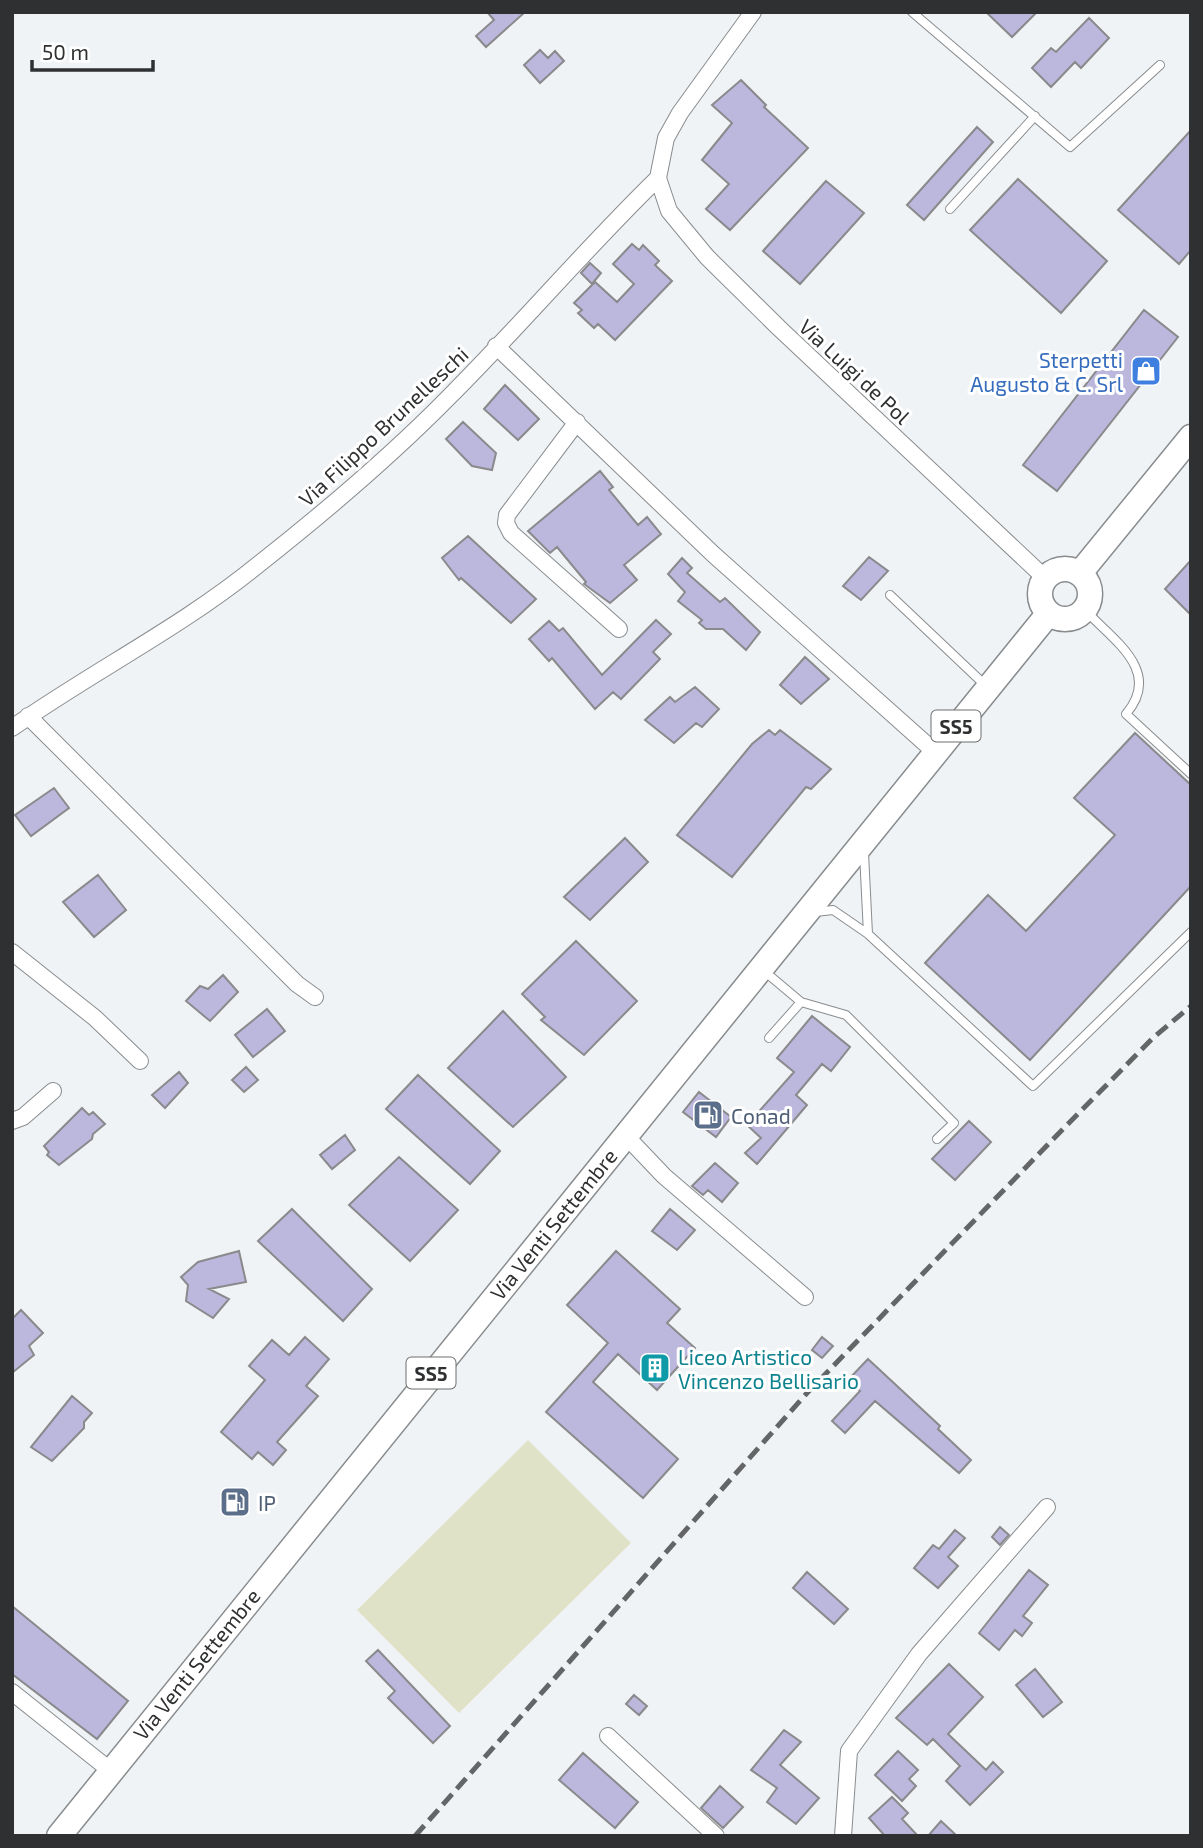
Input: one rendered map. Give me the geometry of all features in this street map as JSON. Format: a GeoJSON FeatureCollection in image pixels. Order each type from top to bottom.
{"type":"FeatureCollection","features":[{"type":"Feature","properties":{"kind":"main road"},"geometry":{"type":"LineString","coordinates":[[1080,573],[1191,437]]}},
{"type":"Feature","properties":{"kind":"main road"},"geometry":{"type":"LineString","coordinates":[[1058,569],[1080,573],[1089,587],[1089,603],[1085,610],[1079,615],[1064,619],[1049,613],[1041,600],[1041,585],[1045,578],[1058,569]]}},
{"type":"Feature","properties":{"kind":"main road","name":"Via Venti Settembre"},"geometry":{"type":"LineString","coordinates":[[59,1836],[1049,613]]}},
{"type":"Feature","properties":{"kind":"street"},"geometry":{"type":"LineString","coordinates":[[659,178],[661,155],[669,130],[753,12]]}},
{"type":"Feature","properties":{"kind":"street","name":"Via Filippo Brunelleschi"},"geometry":{"type":"LineString","coordinates":[[12,728],[182,621],[245,576],[422,423],[586,250],[659,178]]}},
{"type":"Feature","properties":{"kind":"street","name":"Via Luigi de Pol"},"geometry":{"type":"LineString","coordinates":[[659,178],[669,211],[707,257],[1045,578]]}},
{"type":"Feature","properties":{"kind":"street"},"geometry":{"type":"LineString","coordinates":[[496,346],[713,554],[935,752]]}},
{"type":"Feature","properties":{"kind":"street"},"geometry":{"type":"LineString","coordinates":[[577,422],[507,515],[506,523],[511,533],[619,629]]}},
{"type":"Feature","properties":{"kind":"street"},"geometry":{"type":"LineString","coordinates":[[28,716],[297,984],[315,997]]}},
{"type":"Feature","properties":{"kind":"street"},"geometry":{"type":"LineString","coordinates":[[12,952],[94,1018],[140,1061]]}},
{"type":"Feature","properties":{"kind":"street"},"geometry":{"type":"LineString","coordinates":[[12,1121],[23,1117],[53,1091]]}},
{"type":"Feature","properties":{"kind":"street"},"geometry":{"type":"LineString","coordinates":[[625,1135],[664,1176],[805,1297]]}},
{"type":"Feature","properties":{"kind":"street"},"geometry":{"type":"LineString","coordinates":[[843,1836],[849,1751],[919,1654],[1047,1507]]}},
{"type":"Feature","properties":{"kind":"street"},"geometry":{"type":"LineString","coordinates":[[12,1692],[111,1771]]}},
{"type":"Feature","properties":{"kind":"street"},"geometry":{"type":"LineString","coordinates":[[608,1736],[716,1836]]}},
{"type":"Feature","properties":{"kind":"lane"},"geometry":{"type":"LineString","coordinates":[[912,12],[1070,147],[1160,65]]}},
{"type":"Feature","properties":{"kind":"lane"},"geometry":{"type":"LineString","coordinates":[[950,209],[1035,116]]}},
{"type":"Feature","properties":{"kind":"lane"},"geometry":{"type":"LineString","coordinates":[[890,594],[987,687]]}},
{"type":"Feature","properties":{"kind":"lane"},"geometry":{"type":"LineString","coordinates":[[1085,610],[1138,668],[1140,688],[1126,713],[1191,774]]}},
{"type":"Feature","properties":{"kind":"lane"},"geometry":{"type":"LineString","coordinates":[[865,840],[862,871],[868,934]]}},
{"type":"Feature","properties":{"kind":"lane"},"geometry":{"type":"LineString","coordinates":[[805,913],[833,910],[868,934],[1033,1086],[1191,932]]}},
{"type":"Feature","properties":{"kind":"lane"},"geometry":{"type":"LineString","coordinates":[[761,968],[802,1002],[846,1016],[954,1123],[937,1139]]}},
{"type":"Feature","properties":{"kind":"lane"},"geometry":{"type":"LineString","coordinates":[[769,1038],[802,1002]]}},
{"type":"Feature","properties":{"kind":"green space"},"geometry":{"type":"Polygon","coordinates":[[[528,1440],[631,1543],[459,1713],[357,1610],[528,1440]]]}},
{"type":"Feature","properties":{"kind":"building"},"geometry":{"type":"Polygon","coordinates":[[[487,12],[525,12],[486,47],[476,36],[494,20],[487,12]]]}},
{"type":"Feature","properties":{"kind":"building"},"geometry":{"type":"Polygon","coordinates":[[[986,12],[1037,12],[1012,37],[986,12]]]}},
{"type":"Feature","properties":{"kind":"building"},"geometry":{"type":"Polygon","coordinates":[[[1089,18],[1109,38],[1081,68],[1075,62],[1051,87],[1032,68],[1051,48],[1056,52],[1089,18]]]}},
{"type":"Feature","properties":{"kind":"building"},"geometry":{"type":"Polygon","coordinates":[[[540,50],[548,58],[555,51],[564,61],[540,83],[524,65],[540,50]]]}},
{"type":"Feature","properties":{"kind":"building"},"geometry":{"type":"Polygon","coordinates":[[[741,80],[766,105],[764,107],[808,148],[730,230],[706,209],[729,184],[702,160],[732,123],[712,105],[741,80]]]}},
{"type":"Feature","properties":{"kind":"building"},"geometry":{"type":"Polygon","coordinates":[[[977,127],[993,142],[924,220],[907,205],[977,127]]]}},
{"type":"Feature","properties":{"kind":"building"},"geometry":{"type":"Polygon","coordinates":[[[1191,130],[1191,250],[1179,264],[1118,210],[1191,130]]]}},
{"type":"Feature","properties":{"kind":"building"},"geometry":{"type":"Polygon","coordinates":[[[1018,179],[1107,261],[1061,313],[970,230],[1018,179]]]}},
{"type":"Feature","properties":{"kind":"building"},"geometry":{"type":"Polygon","coordinates":[[[826,181],[864,213],[800,284],[763,251],[826,181]]]}},
{"type":"Feature","properties":{"kind":"building"},"geometry":{"type":"Polygon","coordinates":[[[632,244],[639,250],[643,245],[659,261],[655,265],[672,281],[615,340],[598,324],[594,328],[578,313],[582,310],[574,303],[595,282],[617,302],[634,284],[613,264],[632,244]]]}},
{"type":"Feature","properties":{"kind":"building"},"geometry":{"type":"Polygon","coordinates":[[[590,263],[601,273],[592,284],[581,273],[590,263]]]}},
{"type":"Feature","properties":{"kind":"building"},"geometry":{"type":"Polygon","coordinates":[[[1144,310],[1178,337],[1057,491],[1023,465],[1144,310]]]}},
{"type":"Feature","properties":{"kind":"building"},"geometry":{"type":"Polygon","coordinates":[[[505,385],[539,419],[518,440],[484,409],[505,385]]]}},
{"type":"Feature","properties":{"kind":"building"},"geometry":{"type":"Polygon","coordinates":[[[463,422],[496,453],[492,470],[472,466],[446,439],[463,422]]]}},
{"type":"Feature","properties":{"kind":"building"},"geometry":{"type":"Polygon","coordinates":[[[600,471],[613,487],[609,490],[638,525],[647,517],[661,534],[624,565],[637,580],[610,603],[584,584],[586,582],[557,547],[550,553],[528,531],[600,471]]]}},
{"type":"Feature","properties":{"kind":"building"},"geometry":{"type":"Polygon","coordinates":[[[468,536],[536,599],[511,623],[461,578],[459,580],[442,558],[468,536]]]}},
{"type":"Feature","properties":{"kind":"building"},"geometry":{"type":"Polygon","coordinates":[[[869,557],[888,571],[861,600],[843,586],[869,557]]]}},
{"type":"Feature","properties":{"kind":"building"},"geometry":{"type":"Polygon","coordinates":[[[682,558],[692,568],[687,573],[720,602],[725,598],[760,632],[746,650],[723,629],[706,629],[699,623],[702,620],[678,601],[685,592],[668,574],[682,558]]]}},
{"type":"Feature","properties":{"kind":"building"},"geometry":{"type":"Polygon","coordinates":[[[1191,560],[1191,615],[1165,589],[1191,560]]]}},
{"type":"Feature","properties":{"kind":"building"},"geometry":{"type":"Polygon","coordinates":[[[656,620],[671,634],[653,652],[660,659],[621,699],[613,692],[595,709],[552,658],[549,661],[529,639],[549,621],[559,631],[563,628],[602,675],[656,620]]]}},
{"type":"Feature","properties":{"kind":"building"},"geometry":{"type":"Polygon","coordinates":[[[805,657],[829,679],[801,704],[780,685],[805,657]]]}},
{"type":"Feature","properties":{"kind":"building"},"geometry":{"type":"Polygon","coordinates":[[[695,687],[719,709],[702,727],[696,723],[674,743],[645,720],[670,697],[675,702],[695,687]]]}},
{"type":"Feature","properties":{"kind":"building"},"geometry":{"type":"Polygon","coordinates":[[[769,730],[775,735],[780,730],[831,769],[811,789],[806,787],[732,877],[677,835],[752,744],[769,730]]]}},
{"type":"Feature","properties":{"kind":"building"},"geometry":{"type":"Polygon","coordinates":[[[1135,733],[1191,785],[1191,886],[1030,1060],[925,963],[988,895],[1026,931],[1115,835],[1074,798],[1135,733]]]}},
{"type":"Feature","properties":{"kind":"building"},"geometry":{"type":"Polygon","coordinates":[[[54,788],[69,808],[31,836],[15,815],[54,788]]]}},
{"type":"Feature","properties":{"kind":"building"},"geometry":{"type":"Polygon","coordinates":[[[625,838],[648,862],[590,920],[564,897],[625,838]]]}},
{"type":"Feature","properties":{"kind":"building"},"geometry":{"type":"Polygon","coordinates":[[[98,875],[126,910],[94,937],[63,902],[98,875]]]}},
{"type":"Feature","properties":{"kind":"building"},"geometry":{"type":"Polygon","coordinates":[[[576,941],[637,1001],[584,1055],[541,1020],[545,1017],[522,994],[576,941]]]}},
{"type":"Feature","properties":{"kind":"building"},"geometry":{"type":"Polygon","coordinates":[[[223,975],[238,992],[210,1021],[186,1001],[200,986],[208,989],[223,975]]]}},
{"type":"Feature","properties":{"kind":"building"},"geometry":{"type":"Polygon","coordinates":[[[267,1009],[285,1031],[253,1057],[235,1035],[267,1009]]]}},
{"type":"Feature","properties":{"kind":"building"},"geometry":{"type":"Polygon","coordinates":[[[503,1011],[566,1077],[513,1127],[448,1068],[503,1011]]]}},
{"type":"Feature","properties":{"kind":"building"},"geometry":{"type":"Polygon","coordinates":[[[812,1016],[850,1047],[831,1071],[822,1064],[796,1095],[807,1105],[757,1164],[745,1153],[761,1138],[747,1125],[794,1072],[777,1058],[812,1016]]]}},
{"type":"Feature","properties":{"kind":"building"},"geometry":{"type":"Polygon","coordinates":[[[246,1067],[258,1080],[244,1092],[232,1080],[246,1067]]]}},
{"type":"Feature","properties":{"kind":"building"},"geometry":{"type":"Polygon","coordinates":[[[179,1072],[188,1083],[165,1108],[152,1095],[179,1072]]]}},
{"type":"Feature","properties":{"kind":"building"},"geometry":{"type":"Polygon","coordinates":[[[418,1075],[500,1151],[470,1184],[386,1109],[418,1075]]]}},
{"type":"Feature","properties":{"kind":"building"},"geometry":{"type":"Polygon","coordinates":[[[699,1092],[731,1117],[716,1137],[683,1112],[699,1092]]]}},
{"type":"Feature","properties":{"kind":"building"},"geometry":{"type":"Polygon","coordinates":[[[82,1108],[89,1115],[93,1112],[105,1124],[93,1134],[92,1139],[59,1165],[47,1155],[49,1152],[44,1146],[82,1108]]]}},
{"type":"Feature","properties":{"kind":"building"},"geometry":{"type":"Polygon","coordinates":[[[969,1121],[991,1142],[955,1180],[932,1159],[969,1121]]]}},
{"type":"Feature","properties":{"kind":"building"},"geometry":{"type":"Polygon","coordinates":[[[345,1135],[355,1150],[332,1169],[320,1155],[345,1135]]]}},
{"type":"Feature","properties":{"kind":"building"},"geometry":{"type":"Polygon","coordinates":[[[399,1157],[458,1210],[410,1261],[349,1205],[399,1157]]]}},
{"type":"Feature","properties":{"kind":"building"},"geometry":{"type":"Polygon","coordinates":[[[715,1163],[738,1183],[722,1202],[708,1190],[703,1195],[692,1186],[715,1163]]]}},
{"type":"Feature","properties":{"kind":"building"},"geometry":{"type":"Polygon","coordinates":[[[292,1209],[372,1289],[343,1321],[258,1241],[292,1209]]]}},
{"type":"Feature","properties":{"kind":"building"},"geometry":{"type":"Polygon","coordinates":[[[670,1209],[695,1230],[677,1250],[652,1231],[670,1209]]]}},
{"type":"Feature","properties":{"kind":"building"},"geometry":{"type":"Polygon","coordinates":[[[239,1251],[246,1282],[209,1289],[229,1299],[213,1318],[186,1301],[188,1285],[181,1277],[198,1262],[239,1251]]]}},
{"type":"Feature","properties":{"kind":"building","name":"Liceo Artistico Vincenzo Bellisario"},"geometry":{"type":"Polygon","coordinates":[[[616,1251],[680,1309],[667,1323],[695,1348],[657,1390],[618,1354],[593,1382],[678,1459],[643,1498],[546,1412],[608,1343],[567,1305],[616,1251]]]}},
{"type":"Feature","properties":{"kind":"building"},"geometry":{"type":"Polygon","coordinates":[[[21,1310],[43,1333],[29,1346],[34,1355],[12,1373],[12,1319],[21,1310]]]}},
{"type":"Feature","properties":{"kind":"building"},"geometry":{"type":"Polygon","coordinates":[[[305,1337],[329,1359],[306,1386],[318,1396],[277,1442],[286,1450],[273,1465],[258,1452],[252,1459],[221,1432],[265,1380],[249,1366],[272,1340],[289,1355],[305,1337]]]}},
{"type":"Feature","properties":{"kind":"building"},"geometry":{"type":"Polygon","coordinates":[[[822,1337],[833,1346],[822,1358],[812,1350],[822,1337]]]}},
{"type":"Feature","properties":{"kind":"building"},"geometry":{"type":"Polygon","coordinates":[[[868,1359],[940,1426],[938,1429],[971,1460],[959,1473],[875,1401],[845,1433],[832,1421],[860,1391],[848,1380],[868,1359]]]}},
{"type":"Feature","properties":{"kind":"building"},"geometry":{"type":"Polygon","coordinates":[[[72,1396],[92,1413],[84,1422],[84,1428],[52,1461],[31,1447],[72,1396]]]}},
{"type":"Feature","properties":{"kind":"building"},"geometry":{"type":"Polygon","coordinates":[[[1000,1527],[1009,1535],[1000,1545],[992,1537],[1000,1527]]]}},
{"type":"Feature","properties":{"kind":"building"},"geometry":{"type":"Polygon","coordinates":[[[955,1530],[965,1538],[948,1557],[958,1566],[938,1588],[914,1568],[933,1545],[939,1549],[955,1530]]]}},
{"type":"Feature","properties":{"kind":"building"},"geometry":{"type":"Polygon","coordinates":[[[1029,1570],[1048,1585],[1023,1616],[1032,1623],[1022,1636],[1015,1630],[999,1650],[979,1633],[1029,1570]]]}},
{"type":"Feature","properties":{"kind":"building"},"geometry":{"type":"Polygon","coordinates":[[[807,1572],[848,1609],[834,1624],[793,1588],[807,1572]]]}},
{"type":"Feature","properties":{"kind":"building"},"geometry":{"type":"Polygon","coordinates":[[[12,1606],[128,1701],[97,1739],[12,1674],[12,1606]]]}},
{"type":"Feature","properties":{"kind":"building"},"geometry":{"type":"Polygon","coordinates":[[[378,1650],[450,1726],[433,1743],[388,1698],[395,1691],[366,1661],[378,1650]]]}},
{"type":"Feature","properties":{"kind":"building"},"geometry":{"type":"Polygon","coordinates":[[[949,1664],[983,1697],[948,1734],[986,1770],[993,1762],[1003,1772],[970,1805],[946,1781],[960,1766],[933,1739],[927,1745],[896,1718],[949,1664]]]}},
{"type":"Feature","properties":{"kind":"building"},"geometry":{"type":"Polygon","coordinates":[[[1035,1669],[1062,1702],[1043,1717],[1016,1685],[1035,1669]]]}},
{"type":"Feature","properties":{"kind":"building"},"geometry":{"type":"Polygon","coordinates":[[[634,1695],[647,1706],[639,1715],[626,1704],[634,1695]]]}},
{"type":"Feature","properties":{"kind":"building"},"geometry":{"type":"Polygon","coordinates":[[[784,1730],[801,1742],[780,1765],[819,1798],[796,1824],[767,1802],[777,1788],[751,1770],[784,1730]]]}},
{"type":"Feature","properties":{"kind":"building"},"geometry":{"type":"Polygon","coordinates":[[[898,1751],[918,1770],[909,1779],[916,1786],[902,1801],[875,1775],[898,1751]]]}},
{"type":"Feature","properties":{"kind":"building"},"geometry":{"type":"Polygon","coordinates":[[[583,1753],[638,1802],[615,1828],[559,1780],[583,1753]]]}},
{"type":"Feature","properties":{"kind":"building"},"geometry":{"type":"Polygon","coordinates":[[[720,1786],[743,1807],[723,1828],[701,1808],[720,1786]]]}},
{"type":"Feature","properties":{"kind":"building"},"geometry":{"type":"Polygon","coordinates":[[[892,1797],[908,1813],[902,1819],[918,1836],[885,1836],[869,1818],[892,1797]]]}},
{"type":"Feature","properties":{"kind":"building"},"geometry":{"type":"Polygon","coordinates":[[[941,1821],[957,1836],[928,1836],[941,1821]]]}},
{"type":"Feature","properties":{"kind":"railway"},"geometry":{"type":"LineString","coordinates":[[415,1836],[807,1393],[1154,1037],[1191,1006]]}},
{"type":"Feature","properties":{"kind":"place","name":"Sterpetti Augusto & C. Srl"},"geometry":{"type":"Point","coordinates":[1146,371]}},
{"type":"Feature","properties":{"kind":"place","name":"Conad"},"geometry":{"type":"Point","coordinates":[708,1115]}},
{"type":"Feature","properties":{"kind":"place","name":"Liceo Artistico Vincenzo Bellisario"},"geometry":{"type":"Point","coordinates":[655,1368]}},
{"type":"Feature","properties":{"kind":"place","name":"IP"},"geometry":{"type":"Point","coordinates":[235,1502]}}]}
